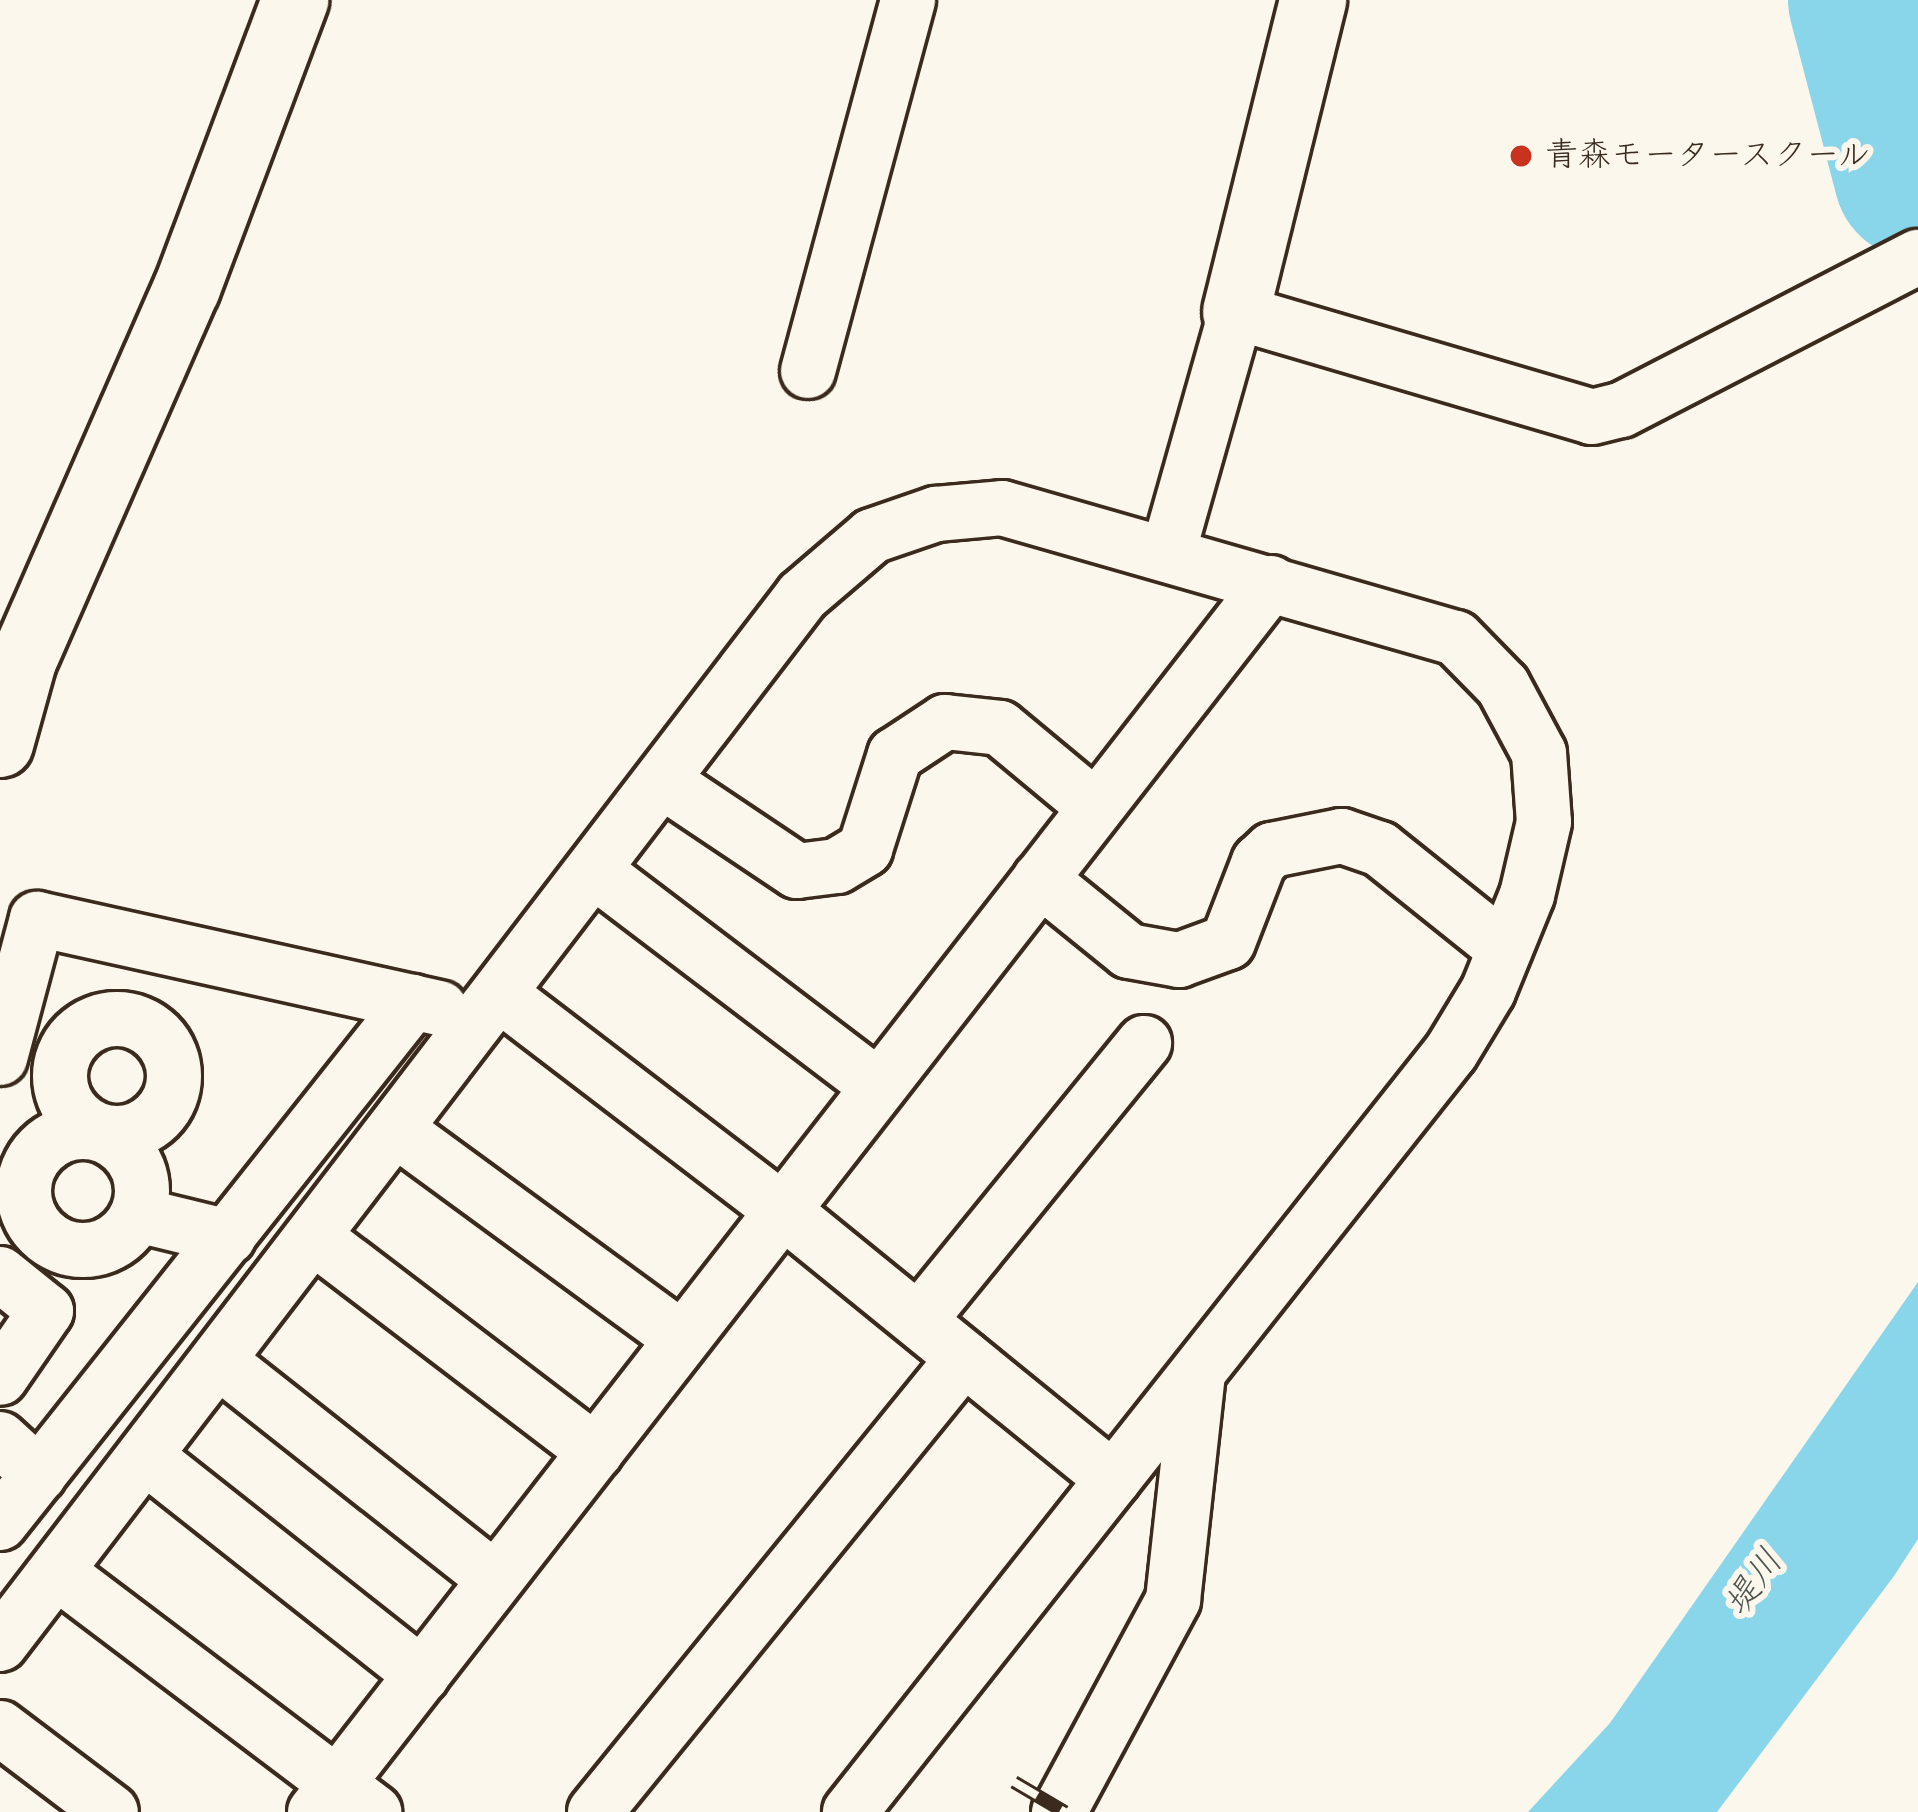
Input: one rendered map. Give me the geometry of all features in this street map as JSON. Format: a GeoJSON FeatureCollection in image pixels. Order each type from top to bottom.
{"type":"FeatureCollection","features":[{"type":"Feature","properties":{"kind":"street"},"geometry":{"type":"LineString","coordinates":[[0,744],[22,662],[187,288],[295,0]]}},
{"type":"Feature","properties":{"kind":"street"},"geometry":{"type":"LineString","coordinates":[[1236,312],[1313,0]]}},
{"type":"Feature","properties":{"kind":"lane"},"geometry":{"type":"LineString","coordinates":[[808,371],[908,0]]}},
{"type":"Feature","properties":{"kind":"lane"},"geometry":{"type":"LineString","coordinates":[[1168,553],[1236,312],[1592,417],[1622,410],[1918,256]]}},
{"type":"Feature","properties":{"kind":"lane"},"geometry":{"type":"LineString","coordinates":[[0,1644],[493,1007],[802,596],[872,536],[936,514],[1002,508],[1456,638],[1502,686],[1539,753],[1544,822],[1505,949],[1451,1052],[850,1812]]}},
{"type":"Feature","properties":{"kind":"lane"},"geometry":{"type":"LineString","coordinates":[[57,1572],[342,1803],[422,1676],[495,1579],[1271,583]]}},
{"type":"Feature","properties":{"kind":"lane"},"geometry":{"type":"LineString","coordinates":[[664,782],[776,864],[797,871],[837,866],[866,849],[895,755],[945,722],[1000,728],[1096,807]]}},
{"type":"Feature","properties":{"kind":"lane"},"geometry":{"type":"LineString","coordinates":[[1040,879],[1129,951],[1179,960],[1228,942],[1259,862],[1272,850],[1305,838],[1361,839],[1505,949]]}},
{"type":"Feature","properties":{"kind":"lane"},"geometry":{"type":"LineString","coordinates":[[596,872],[879,1087]]}},
{"type":"Feature","properties":{"kind":"lane"},"geometry":{"type":"LineString","coordinates":[[0,1058],[37,920],[412,1003],[493,1007],[782,1210],[1113,1479]]}},
{"type":"Feature","properties":{"kind":"lane"},"geometry":{"type":"LineString","coordinates":[[134,1021],[160,947]]}},
{"type":"Feature","properties":{"kind":"lane"},"geometry":{"type":"LineString","coordinates":[[0,1523],[20,1457],[228,1237],[412,1003]]}},
{"type":"Feature","properties":{"kind":"lane"},"geometry":{"type":"LineString","coordinates":[[134,1021],[116,1018],[82,1030],[62,1061],[72,1113],[103,1132],[141,1176],[138,1215],[113,1243],[74,1250],[55,1244],[28,1216],[25,1178],[45,1144],[103,1132],[142,1128],[170,1101],[174,1062],[152,1029],[134,1021]]}},
{"type":"Feature","properties":{"kind":"lane"},"geometry":{"type":"LineString","coordinates":[[919,1320],[1144,1043]]}},
{"type":"Feature","properties":{"kind":"lane"},"geometry":{"type":"LineString","coordinates":[[398,1131],[682,1339]]}},
{"type":"Feature","properties":{"kind":"lane"},"geometry":{"type":"LineString","coordinates":[[138,1215],[228,1237]]}},
{"type":"Feature","properties":{"kind":"lane"},"geometry":{"type":"LineString","coordinates":[[315,1238],[596,1451]]}},
{"type":"Feature","properties":{"kind":"lane"},"geometry":{"type":"LineString","coordinates":[[0,1274],[46,1311],[0,1378]]}},
{"type":"Feature","properties":{"kind":"lane"},"geometry":{"type":"LineString","coordinates":[[595,1812],[964,1358]]}},
{"type":"Feature","properties":{"kind":"lane"},"geometry":{"type":"LineString","coordinates":[[220,1362],[495,1579]]}},
{"type":"Feature","properties":{"kind":"lane"},"geometry":{"type":"LineString","coordinates":[[1059,1812],[1173,1600],[1198,1372]]}},
{"type":"Feature","properties":{"kind":"lane"},"geometry":{"type":"LineString","coordinates":[[146,1457],[422,1676]]}},
{"type":"Feature","properties":{"kind":"lane"},"geometry":{"type":"LineString","coordinates":[[0,1728],[111,1812]]}},
{"type":"Feature","properties":{"kind":"water","name":"堤川"},"geometry":{"type":"Polygon","coordinates":[[[1918,1282],[1918,1539],[1894,1576],[1717,1812],[1528,1812],[1610,1723],[1918,1282]]]}},
{"type":"Feature","properties":{"kind":"waterway"},"geometry":{"type":"LineString","coordinates":[[1872,0],[1918,175]]}},
{"type":"Feature","properties":{"kind":"railway"},"geometry":{"type":"LineString","coordinates":[[1014,1782],[1065,1812]]}},
{"type":"Feature","properties":{"kind":"place","name":"青森モータースクール"},"geometry":{"type":"Point","coordinates":[1521,156]}}]}
